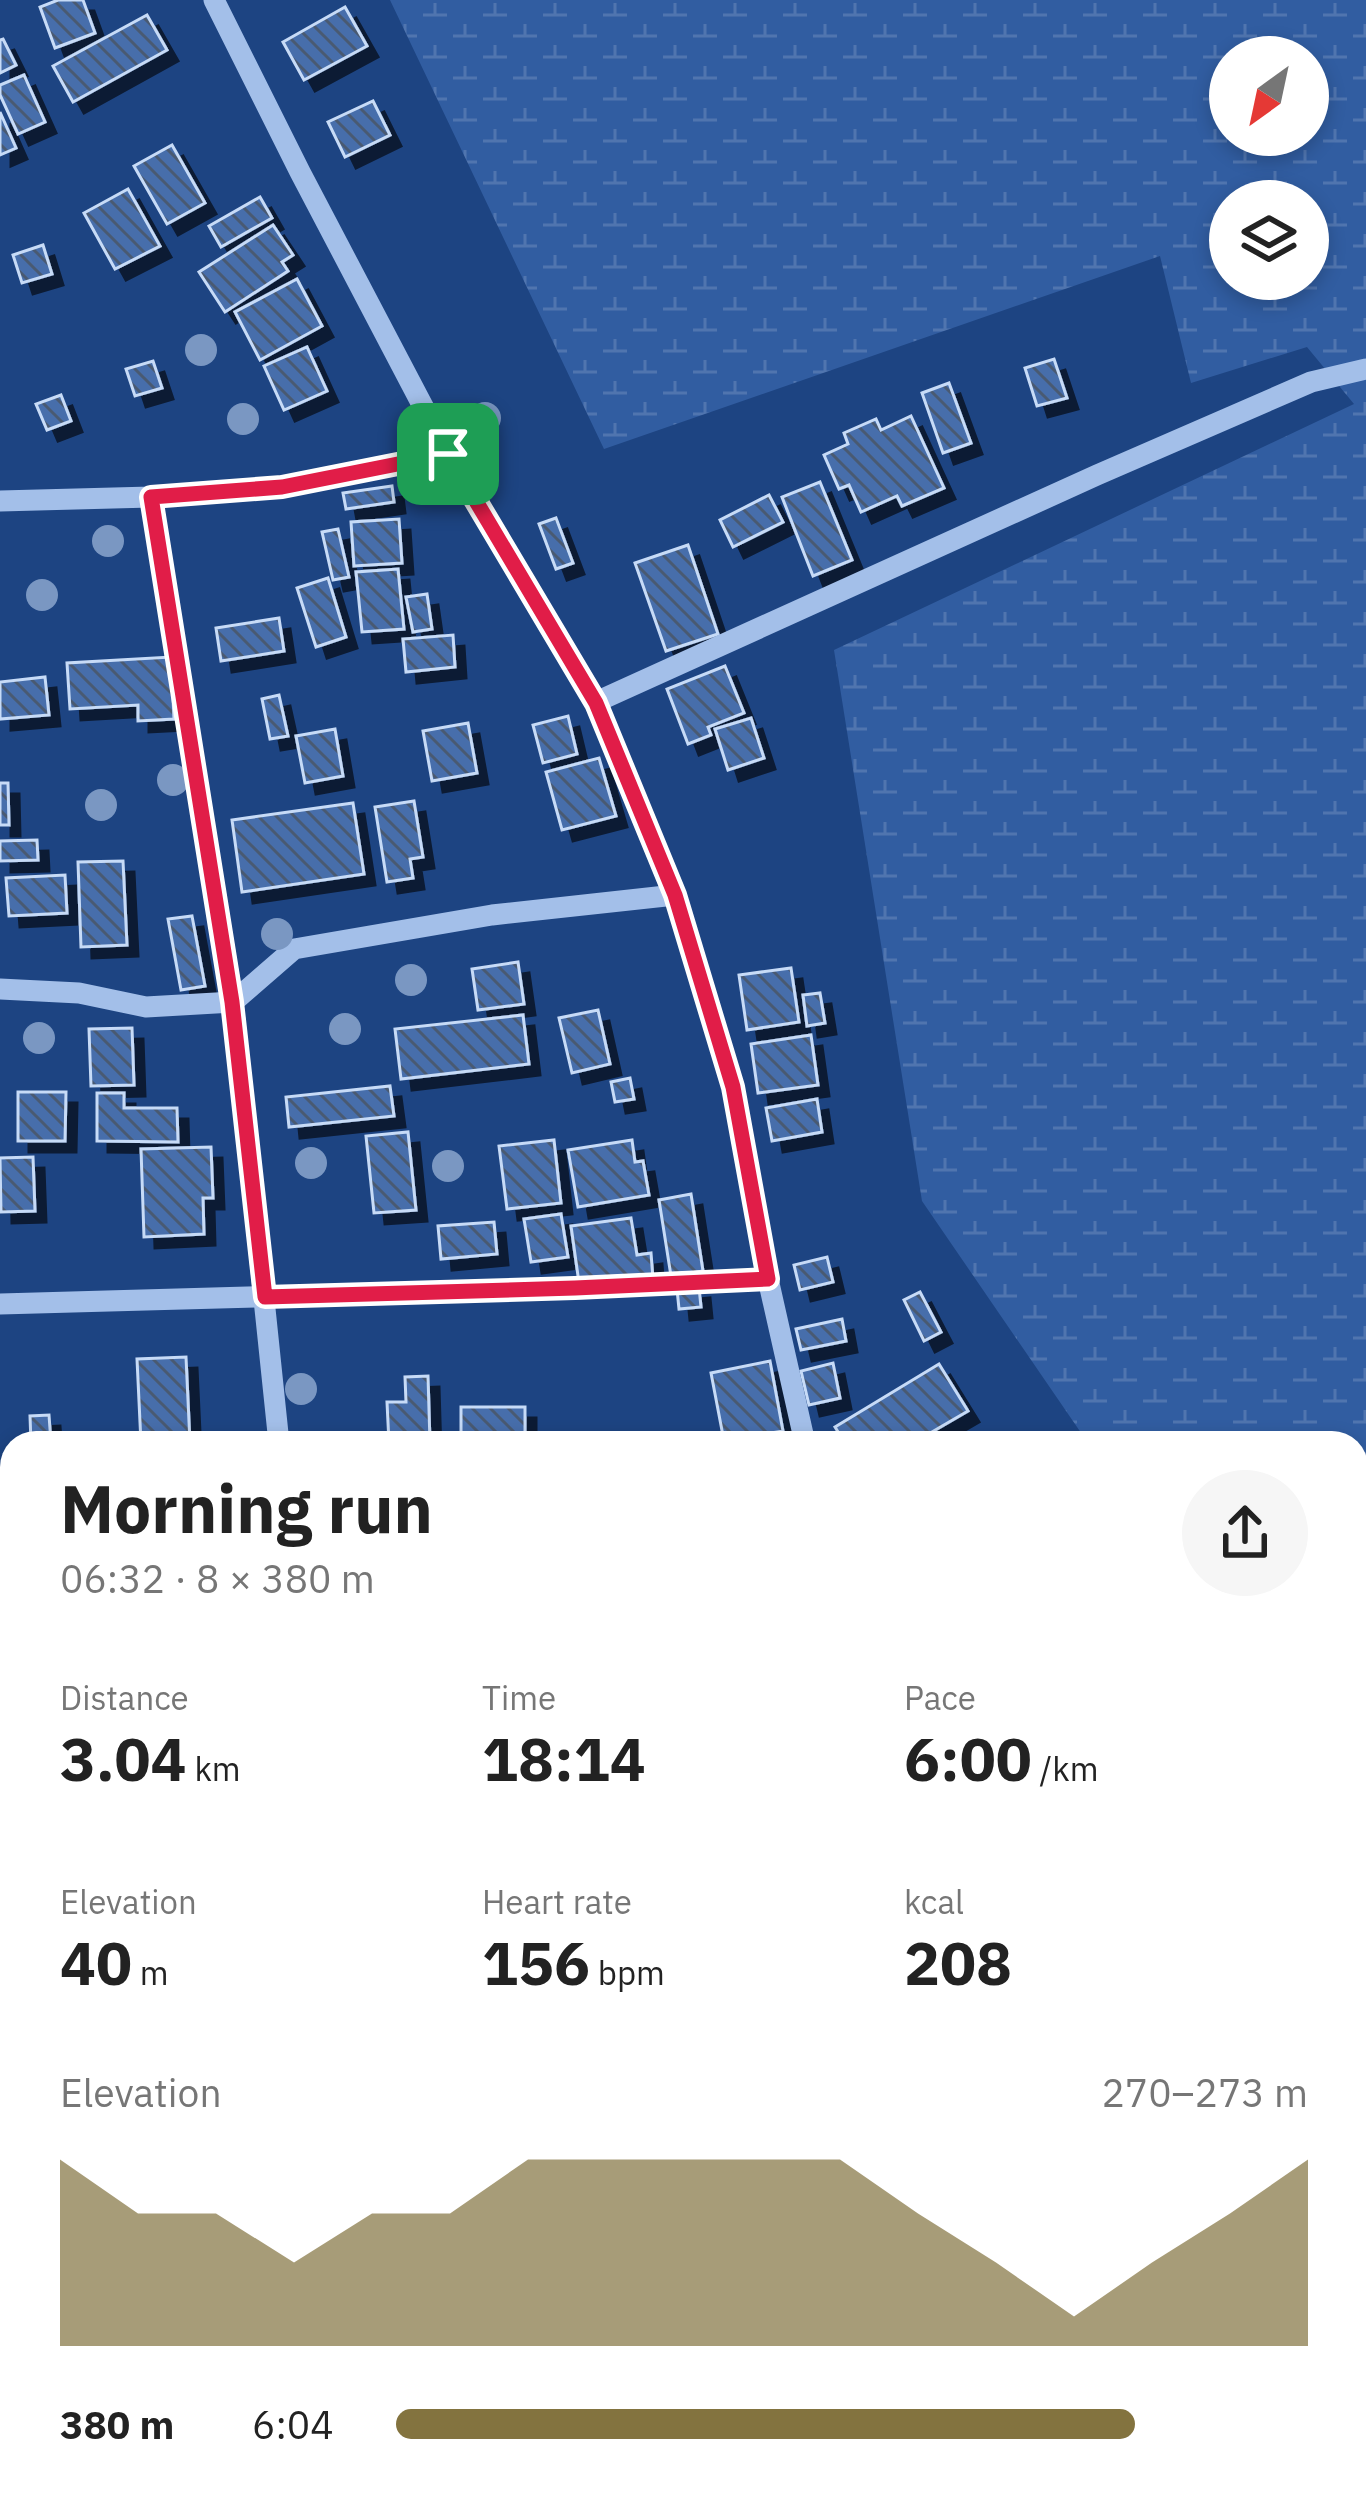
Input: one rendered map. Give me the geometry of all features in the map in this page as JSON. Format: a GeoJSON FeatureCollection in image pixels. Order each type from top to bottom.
{"type":"FeatureCollection","features":[{"type":"Feature","properties":{"kind":"street"},"geometry":{"type":"LineString","coordinates":[[214,0],[448,454],[596,703],[675,895],[733,1087],[768,1279],[803,1431]]}},
{"type":"Feature","properties":{"kind":"street"},"geometry":{"type":"LineString","coordinates":[[596,703],[1311,382],[1366,369]]}},
{"type":"Feature","properties":{"kind":"street"},"geometry":{"type":"LineString","coordinates":[[0,501],[282,487],[448,454]]}},
{"type":"Feature","properties":{"kind":"street"},"geometry":{"type":"LineString","coordinates":[[151,497],[232,1002],[278,1431]]}},
{"type":"Feature","properties":{"kind":"street"},"geometry":{"type":"LineString","coordinates":[[0,989],[79,993],[146,1007],[232,1002],[293,949],[492,915],[675,895]]}},
{"type":"Feature","properties":{"kind":"street"},"geometry":{"type":"LineString","coordinates":[[0,1304],[768,1279]]}},
{"type":"Feature","properties":{"kind":"green space"},"geometry":{"type":"Polygon","coordinates":[[[390,0],[1366,0],[1366,1431],[1080,1431],[922,1201],[834,650],[1354,404],[1307,347],[1191,383],[1160,256],[604,449],[390,0]]]}},
{"type":"Feature","properties":{"kind":"building"},"geometry":{"type":"Polygon","coordinates":[[[58,0],[83,0],[95,33],[55,48],[40,7],[58,0]]]}},
{"type":"Feature","properties":{"kind":"building"},"geometry":{"type":"Polygon","coordinates":[[[345,7],[367,46],[304,80],[283,42],[345,7]]]}},
{"type":"Feature","properties":{"kind":"building"},"geometry":{"type":"Polygon","coordinates":[[[147,15],[167,50],[73,102],[53,66],[147,15]]]}},
{"type":"Feature","properties":{"kind":"building"},"geometry":{"type":"Polygon","coordinates":[[[0,40],[16,65],[0,73],[0,40]]]}},
{"type":"Feature","properties":{"kind":"building"},"geometry":{"type":"Polygon","coordinates":[[[24,75],[45,122],[18,134],[0,85],[24,75]]]}},
{"type":"Feature","properties":{"kind":"building"},"geometry":{"type":"Polygon","coordinates":[[[373,101],[390,135],[345,157],[328,122],[373,101]]]}},
{"type":"Feature","properties":{"kind":"building"},"geometry":{"type":"Polygon","coordinates":[[[0,112],[16,148],[0,155],[0,112]]]}},
{"type":"Feature","properties":{"kind":"building"},"geometry":{"type":"Polygon","coordinates":[[[172,145],[205,203],[167,224],[134,166],[172,145]]]}},
{"type":"Feature","properties":{"kind":"building"},"geometry":{"type":"Polygon","coordinates":[[[128,189],[160,246],[115,269],[84,213],[128,189]]]}},
{"type":"Feature","properties":{"kind":"building"},"geometry":{"type":"Polygon","coordinates":[[[260,197],[272,218],[221,247],[209,226],[260,197]]]}},
{"type":"Feature","properties":{"kind":"building"},"geometry":{"type":"Polygon","coordinates":[[[273,225],[293,255],[282,262],[288,271],[225,312],[199,272],[273,225]]]}},
{"type":"Feature","properties":{"kind":"building"},"geometry":{"type":"Polygon","coordinates":[[[43,245],[52,274],[22,283],[13,255],[43,245]]]}},
{"type":"Feature","properties":{"kind":"building"},"geometry":{"type":"Polygon","coordinates":[[[297,279],[322,326],[260,360],[235,312],[297,279]]]}},
{"type":"Feature","properties":{"kind":"building"},"geometry":{"type":"Polygon","coordinates":[[[307,347],[327,391],[284,410],[264,366],[307,347]]]}},
{"type":"Feature","properties":{"kind":"building"},"geometry":{"type":"Polygon","coordinates":[[[1054,359],[1067,398],[1037,406],[1025,368],[1054,359]]]}},
{"type":"Feature","properties":{"kind":"building"},"geometry":{"type":"Polygon","coordinates":[[[153,361],[162,388],[135,396],[126,369],[153,361]]]}},
{"type":"Feature","properties":{"kind":"building"},"geometry":{"type":"Polygon","coordinates":[[[949,383],[971,443],[943,453],[922,393],[949,383]]]}},
{"type":"Feature","properties":{"kind":"building"},"geometry":{"type":"Polygon","coordinates":[[[61,395],[71,421],[47,430],[36,404],[61,395]]]}},
{"type":"Feature","properties":{"kind":"building"},"geometry":{"type":"Polygon","coordinates":[[[911,416],[944,488],[902,506],[897,496],[861,512],[849,485],[839,489],[824,455],[848,444],[844,433],[876,419],[881,430],[911,416]]]}},
{"type":"Feature","properties":{"kind":"building"},"geometry":{"type":"Polygon","coordinates":[[[820,482],[852,560],[813,576],[782,497],[820,482]]]}},
{"type":"Feature","properties":{"kind":"building"},"geometry":{"type":"Polygon","coordinates":[[[392,486],[394,502],[346,509],[343,493],[392,486]]]}},
{"type":"Feature","properties":{"kind":"building"},"geometry":{"type":"Polygon","coordinates":[[[769,495],[783,522],[733,547],[720,520],[769,495]]]}},
{"type":"Feature","properties":{"kind":"building"},"geometry":{"type":"Polygon","coordinates":[[[556,518],[573,563],[556,569],[539,524],[556,518]]]}},
{"type":"Feature","properties":{"kind":"building"},"geometry":{"type":"Polygon","coordinates":[[[399,519],[402,563],[354,566],[351,522],[399,519]]]}},
{"type":"Feature","properties":{"kind":"building"},"geometry":{"type":"Polygon","coordinates":[[[338,529],[349,577],[333,580],[322,532],[338,529]]]}},
{"type":"Feature","properties":{"kind":"building"},"geometry":{"type":"Polygon","coordinates":[[[688,545],[718,634],[666,651],[635,563],[688,545]]]}},
{"type":"Feature","properties":{"kind":"building"},"geometry":{"type":"Polygon","coordinates":[[[398,569],[404,629],[362,632],[356,572],[398,569]]]}},
{"type":"Feature","properties":{"kind":"building"},"geometry":{"type":"Polygon","coordinates":[[[328,578],[346,637],[316,647],[297,588],[328,578]]]}},
{"type":"Feature","properties":{"kind":"building"},"geometry":{"type":"Polygon","coordinates":[[[427,594],[432,629],[413,632],[406,597],[427,594]]]}},
{"type":"Feature","properties":{"kind":"building"},"geometry":{"type":"Polygon","coordinates":[[[279,618],[284,651],[221,661],[216,628],[279,618]]]}},
{"type":"Feature","properties":{"kind":"building"},"geometry":{"type":"Polygon","coordinates":[[[453,635],[455,667],[406,672],[403,639],[453,635]]]}},
{"type":"Feature","properties":{"kind":"building"},"geometry":{"type":"Polygon","coordinates":[[[171,657],[174,719],[138,721],[138,705],[70,709],[67,663],[171,657]]]}},
{"type":"Feature","properties":{"kind":"building"},"geometry":{"type":"Polygon","coordinates":[[[725,666],[744,713],[708,727],[711,735],[688,744],[667,689],[725,666]]]}},
{"type":"Feature","properties":{"kind":"building"},"geometry":{"type":"Polygon","coordinates":[[[45,677],[49,715],[0,719],[0,682],[45,677]]]}},
{"type":"Feature","properties":{"kind":"building"},"geometry":{"type":"Polygon","coordinates":[[[279,695],[288,736],[270,739],[262,699],[279,695]]]}},
{"type":"Feature","properties":{"kind":"building"},"geometry":{"type":"Polygon","coordinates":[[[568,716],[577,754],[543,763],[533,725],[568,716]]]}},
{"type":"Feature","properties":{"kind":"building"},"geometry":{"type":"Polygon","coordinates":[[[751,718],[764,758],[728,770],[715,729],[751,718]]]}},
{"type":"Feature","properties":{"kind":"building"},"geometry":{"type":"Polygon","coordinates":[[[468,723],[477,773],[432,781],[423,731],[468,723]]]}},
{"type":"Feature","properties":{"kind":"building"},"geometry":{"type":"Polygon","coordinates":[[[335,729],[343,776],[305,783],[296,736],[335,729]]]}},
{"type":"Feature","properties":{"kind":"building"},"geometry":{"type":"Polygon","coordinates":[[[599,758],[616,816],[562,830],[546,772],[599,758]]]}},
{"type":"Feature","properties":{"kind":"building"},"geometry":{"type":"Polygon","coordinates":[[[0,783],[8,783],[9,825],[0,825],[0,783]]]}},
{"type":"Feature","properties":{"kind":"building"},"geometry":{"type":"Polygon","coordinates":[[[414,801],[423,857],[410,859],[413,878],[387,882],[375,807],[414,801]]]}},
{"type":"Feature","properties":{"kind":"building"},"geometry":{"type":"Polygon","coordinates":[[[353,803],[364,874],[242,892],[232,820],[353,803]]]}},
{"type":"Feature","properties":{"kind":"building"},"geometry":{"type":"Polygon","coordinates":[[[37,840],[38,860],[0,861],[0,841],[37,840]]]}},
{"type":"Feature","properties":{"kind":"building"},"geometry":{"type":"Polygon","coordinates":[[[123,861],[127,945],[81,947],[78,862],[123,861]]]}},
{"type":"Feature","properties":{"kind":"building"},"geometry":{"type":"Polygon","coordinates":[[[65,875],[67,913],[9,916],[6,878],[65,875]]]}},
{"type":"Feature","properties":{"kind":"building"},"geometry":{"type":"Polygon","coordinates":[[[192,916],[205,986],[181,990],[168,919],[192,916]]]}},
{"type":"Feature","properties":{"kind":"building"},"geometry":{"type":"Polygon","coordinates":[[[518,962],[524,1004],[478,1010],[472,969],[518,962]]]}},
{"type":"Feature","properties":{"kind":"building"},"geometry":{"type":"Polygon","coordinates":[[[791,968],[799,1022],[747,1030],[739,975],[791,968]]]}},
{"type":"Feature","properties":{"kind":"building"},"geometry":{"type":"Polygon","coordinates":[[[820,993],[825,1023],[807,1026],[803,995],[820,993]]]}},
{"type":"Feature","properties":{"kind":"building"},"geometry":{"type":"Polygon","coordinates":[[[598,1010],[610,1064],[572,1073],[559,1018],[598,1010]]]}},
{"type":"Feature","properties":{"kind":"building"},"geometry":{"type":"Polygon","coordinates":[[[523,1015],[529,1064],[401,1079],[395,1029],[523,1015]]]}},
{"type":"Feature","properties":{"kind":"building"},"geometry":{"type":"Polygon","coordinates":[[[132,1028],[134,1085],[91,1086],[89,1029],[132,1028]]]}},
{"type":"Feature","properties":{"kind":"building"},"geometry":{"type":"Polygon","coordinates":[[[811,1035],[818,1085],[758,1093],[751,1044],[811,1035]]]}},
{"type":"Feature","properties":{"kind":"building"},"geometry":{"type":"Polygon","coordinates":[[[630,1078],[634,1099],[615,1102],[611,1082],[630,1078]]]}},
{"type":"Feature","properties":{"kind":"building"},"geometry":{"type":"Polygon","coordinates":[[[390,1086],[394,1116],[289,1127],[286,1097],[390,1086]]]}},
{"type":"Feature","properties":{"kind":"building"},"geometry":{"type":"Polygon","coordinates":[[[18,1092],[66,1092],[65,1141],[18,1141],[18,1092]]]}},
{"type":"Feature","properties":{"kind":"building"},"geometry":{"type":"Polygon","coordinates":[[[97,1093],[124,1093],[124,1108],[177,1108],[178,1142],[97,1141],[97,1093]]]}},
{"type":"Feature","properties":{"kind":"building"},"geometry":{"type":"Polygon","coordinates":[[[817,1099],[822,1132],[772,1141],[766,1108],[817,1099]]]}},
{"type":"Feature","properties":{"kind":"building"},"geometry":{"type":"Polygon","coordinates":[[[408,1132],[416,1210],[374,1213],[366,1136],[408,1132]]]}},
{"type":"Feature","properties":{"kind":"building"},"geometry":{"type":"Polygon","coordinates":[[[554,1140],[561,1203],[507,1209],[499,1146],[554,1140]]]}},
{"type":"Feature","properties":{"kind":"building"},"geometry":{"type":"Polygon","coordinates":[[[632,1140],[635,1162],[643,1161],[649,1195],[578,1207],[568,1150],[632,1140]]]}},
{"type":"Feature","properties":{"kind":"building"},"geometry":{"type":"Polygon","coordinates":[[[211,1147],[213,1198],[203,1198],[204,1234],[144,1237],[141,1149],[211,1147]]]}},
{"type":"Feature","properties":{"kind":"building"},"geometry":{"type":"Polygon","coordinates":[[[33,1157],[35,1211],[1,1212],[0,1158],[33,1157]]]}},
{"type":"Feature","properties":{"kind":"building"},"geometry":{"type":"Polygon","coordinates":[[[691,1194],[703,1271],[671,1276],[659,1200],[691,1194]]]}},
{"type":"Feature","properties":{"kind":"building"},"geometry":{"type":"Polygon","coordinates":[[[561,1214],[568,1257],[531,1262],[524,1219],[561,1214]]]}},
{"type":"Feature","properties":{"kind":"building"},"geometry":{"type":"Polygon","coordinates":[[[631,1218],[637,1255],[651,1253],[653,1279],[579,1283],[571,1226],[631,1218]]]}},
{"type":"Feature","properties":{"kind":"building"},"geometry":{"type":"Polygon","coordinates":[[[494,1222],[497,1254],[441,1259],[438,1226],[494,1222]]]}},
{"type":"Feature","properties":{"kind":"building"},"geometry":{"type":"Polygon","coordinates":[[[827,1257],[833,1282],[800,1290],[794,1265],[827,1257]]]}},
{"type":"Feature","properties":{"kind":"building"},"geometry":{"type":"Polygon","coordinates":[[[699,1287],[701,1307],[679,1309],[677,1289],[699,1287]]]}},
{"type":"Feature","properties":{"kind":"building"},"geometry":{"type":"Polygon","coordinates":[[[920,1292],[941,1332],[924,1341],[904,1300],[920,1292]]]}},
{"type":"Feature","properties":{"kind":"building"},"geometry":{"type":"Polygon","coordinates":[[[842,1319],[846,1341],[801,1350],[796,1329],[842,1319]]]}},
{"type":"Feature","properties":{"kind":"building"},"geometry":{"type":"Polygon","coordinates":[[[186,1357],[189,1431],[140,1431],[137,1359],[186,1357]]]}},
{"type":"Feature","properties":{"kind":"building"},"geometry":{"type":"Polygon","coordinates":[[[770,1361],[783,1431],[722,1431],[711,1373],[770,1361]]]}},
{"type":"Feature","properties":{"kind":"building"},"geometry":{"type":"Polygon","coordinates":[[[833,1363],[840,1398],[809,1405],[801,1371],[833,1363]]]}},
{"type":"Feature","properties":{"kind":"building"},"geometry":{"type":"Polygon","coordinates":[[[939,1364],[968,1411],[934,1431],[838,1431],[835,1427],[939,1364]]]}},
{"type":"Feature","properties":{"kind":"building"},"geometry":{"type":"Polygon","coordinates":[[[428,1376],[430,1431],[388,1431],[387,1402],[406,1402],[405,1377],[428,1376]]]}},
{"type":"Feature","properties":{"kind":"building"},"geometry":{"type":"Polygon","coordinates":[[[461,1407],[525,1407],[525,1431],[461,1431],[461,1407]]]}},
{"type":"Feature","properties":{"kind":"building"},"geometry":{"type":"Polygon","coordinates":[[[49,1415],[50,1431],[31,1431],[30,1416],[49,1415]]]}},
{"type":"Feature","properties":{"kind":"route"},"geometry":{"type":"LineString","coordinates":[[448,454],[596,703],[675,895],[733,1087],[768,1279],[265,1297],[232,1002],[151,497],[282,487],[448,454]]}}]}
